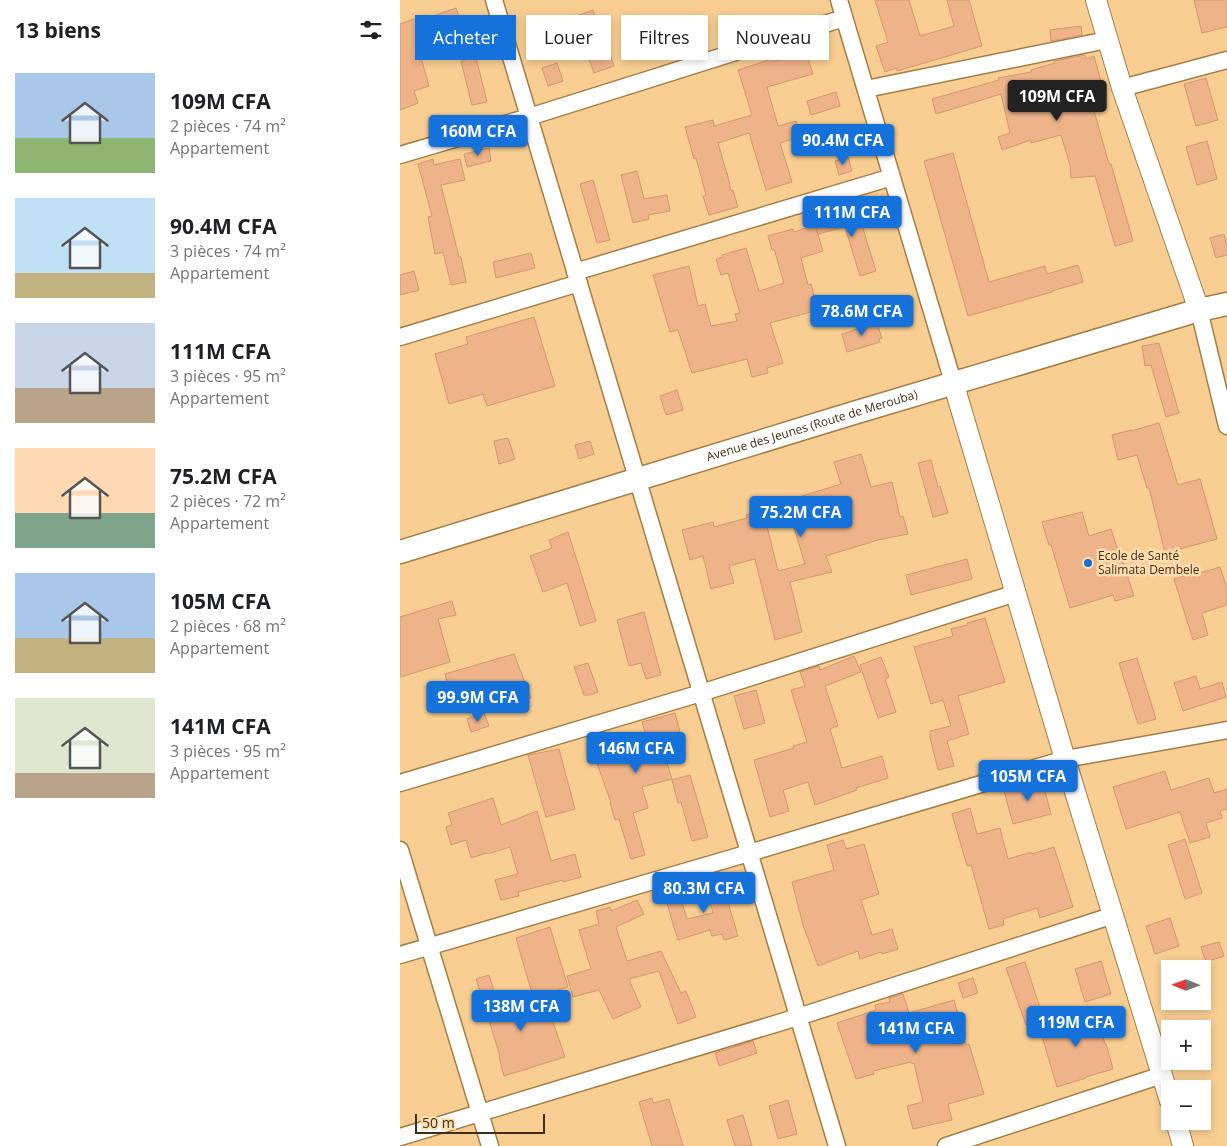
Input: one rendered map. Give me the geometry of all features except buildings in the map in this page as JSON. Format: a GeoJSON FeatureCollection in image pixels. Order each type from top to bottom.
{"type":"FeatureCollection","features":[{"type":"Feature","properties":{"kind":"main road","name":"Avenue des Jeunes (Route de Merouba)"},"geometry":{"type":"LineString","coordinates":[[400,552],[953,382],[1199,310],[1227,304]]}},
{"type":"Feature","properties":{"kind":"street"},"geometry":{"type":"LineString","coordinates":[[494,0],[837,1146]]}},
{"type":"Feature","properties":{"kind":"street"},"geometry":{"type":"LineString","coordinates":[[839,0],[1065,759],[1164,1080]]}},
{"type":"Feature","properties":{"kind":"street"},"geometry":{"type":"LineString","coordinates":[[1096,0],[1122,88],[1199,310],[1227,426]]}},
{"type":"Feature","properties":{"kind":"street"},"geometry":{"type":"LineString","coordinates":[[400,155],[529,117],[844,18]]}},
{"type":"Feature","properties":{"kind":"street"},"geometry":{"type":"LineString","coordinates":[[866,89],[1107,40]]}},
{"type":"Feature","properties":{"kind":"street"},"geometry":{"type":"LineString","coordinates":[[1122,88],[1227,60]]}},
{"type":"Feature","properties":{"kind":"street"},"geometry":{"type":"LineString","coordinates":[[400,337],[577,277],[892,177]]}},
{"type":"Feature","properties":{"kind":"street"},"geometry":{"type":"LineString","coordinates":[[400,783],[701,693],[1016,594]]}},
{"type":"Feature","properties":{"kind":"street"},"geometry":{"type":"LineString","coordinates":[[400,955],[1065,759],[1227,730]]}},
{"type":"Feature","properties":{"kind":"street"},"geometry":{"type":"LineString","coordinates":[[400,850],[490,1146]]}},
{"type":"Feature","properties":{"kind":"street"},"geometry":{"type":"LineString","coordinates":[[400,1137],[798,1017],[1114,915]]}},
{"type":"Feature","properties":{"kind":"street"},"geometry":{"type":"LineString","coordinates":[[946,1146],[1162,1074]]}},
{"type":"Feature","properties":{"kind":"street"},"geometry":{"type":"LineString","coordinates":[[1179,1130],[1183,1146]]}},
{"type":"Feature","properties":{"kind":"place","name":"Ecole de Santé Salimata Dembele"},"geometry":{"type":"Point","coordinates":[1088,563]}}]}
